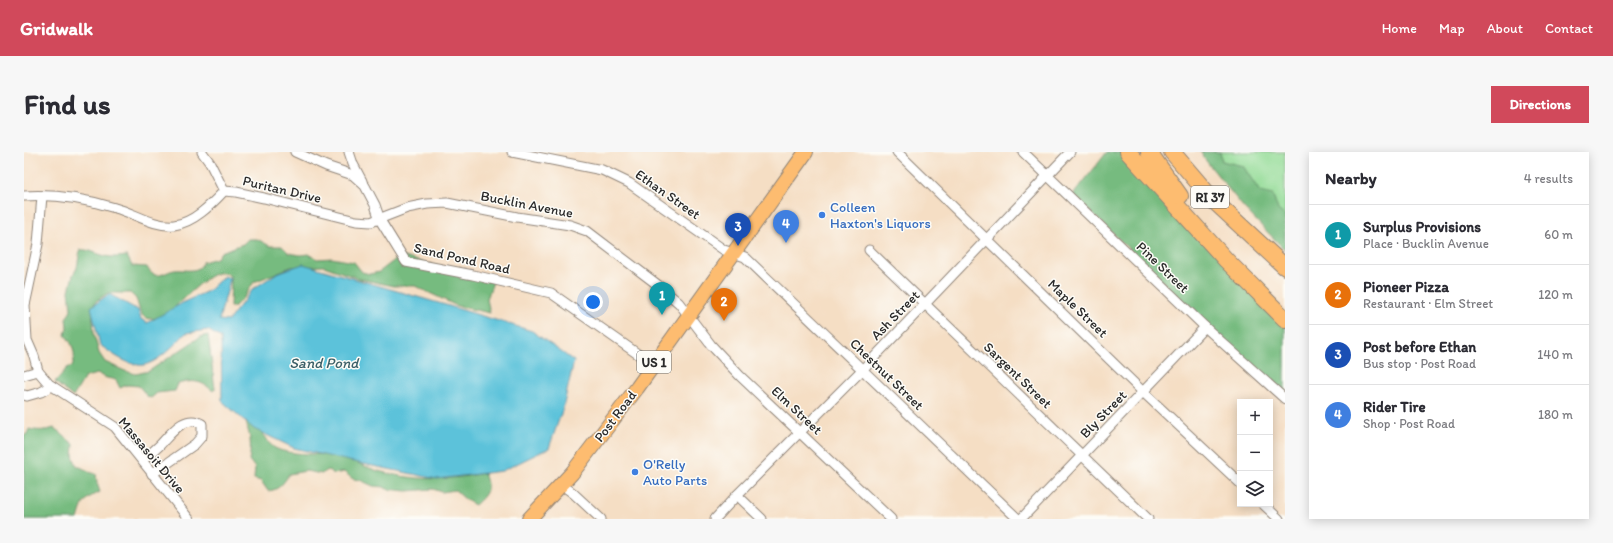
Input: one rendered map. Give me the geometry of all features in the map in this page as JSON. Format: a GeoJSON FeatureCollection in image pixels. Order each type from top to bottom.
{"type":"FeatureCollection","features":[{"type":"Feature","properties":{"kind":"highway"},"geometry":{"type":"LineString","coordinates":[[1128,152],[1226,260],[1285,319]]}},
{"type":"Feature","properties":{"kind":"highway"},"geometry":{"type":"LineString","coordinates":[[1149,152],[1180,196],[1248,282]]}},
{"type":"Feature","properties":{"kind":"highway","name":"RI 37"},"geometry":{"type":"LineString","coordinates":[[1172,152],[1214,201],[1285,267]]}},
{"type":"Feature","properties":{"kind":"main road","name":"Post Road"},"geometry":{"type":"LineString","coordinates":[[529,519],[562,485],[637,388],[652,364],[690,316],[806,152]]}},
{"type":"Feature","properties":{"kind":"street"},"geometry":{"type":"LineString","coordinates":[[202,152],[210,163],[224,191]]}},
{"type":"Feature","properties":{"kind":"street","name":"Sand Pond Road"},"geometry":{"type":"LineString","coordinates":[[295,152],[326,166],[353,175],[364,186],[375,205],[380,220],[406,262],[520,285],[550,293],[652,364]]}},
{"type":"Feature","properties":{"kind":"street"},"geometry":{"type":"LineString","coordinates":[[350,152],[353,164],[364,186]]}},
{"type":"Feature","properties":{"kind":"street","name":"Ethan Street"},"geometry":{"type":"LineString","coordinates":[[512,152],[594,168],[615,175],[629,183],[724,250],[734,253]]}},
{"type":"Feature","properties":{"kind":"street","name":"Maple Street"},"geometry":{"type":"LineString","coordinates":[[898,152],[1143,392],[1237,479]]}},
{"type":"Feature","properties":{"kind":"street","name":"Pine Street"},"geometry":{"type":"LineString","coordinates":[[1023,152],[1205,327],[1285,400]]}},
{"type":"Feature","properties":{"kind":"street","name":"Ash Street"},"geometry":{"type":"LineString","coordinates":[[715,519],[862,370],[1070,152]]}},
{"type":"Feature","properties":{"kind":"street","name":"Puritan Drive"},"geometry":{"type":"LineString","coordinates":[[24,196],[54,196],[84,200],[116,208],[156,223],[173,225],[188,221],[213,202],[224,191],[236,192],[356,221],[371,222],[380,220]]}},
{"type":"Feature","properties":{"kind":"street","name":"Massasoit Drive"},"geometry":{"type":"LineString","coordinates":[[42,196],[38,244],[25,305],[27,340],[34,356],[38,371],[52,386],[115,427],[188,519]]}},
{"type":"Feature","properties":{"kind":"street","name":"Bucklin Avenue"},"geometry":{"type":"LineString","coordinates":[[380,220],[407,208],[427,204],[447,203],[517,217],[570,225],[587,231],[599,240],[658,285],[690,316]]}},
{"type":"Feature","properties":{"kind":"street","name":"Sargent Street"},"geometry":{"type":"LineString","coordinates":[[869,250],[1148,519]]}},
{"type":"Feature","properties":{"kind":"street","name":"Chestnut Street"},"geometry":{"type":"LineString","coordinates":[[734,253],[748,259],[1019,519]]}},
{"type":"Feature","properties":{"kind":"street","name":"Elm Street"},"geometry":{"type":"LineString","coordinates":[[690,316],[721,356],[891,519]]}},
{"type":"Feature","properties":{"kind":"street","name":"Bly Street"},"geometry":{"type":"LineString","coordinates":[[1019,519],[1082,456],[1205,327]]}},
{"type":"Feature","properties":{"kind":"street"},"geometry":{"type":"LineString","coordinates":[[24,375],[38,371]]}},
{"type":"Feature","properties":{"kind":"street"},"geometry":{"type":"LineString","coordinates":[[24,395],[34,395],[52,386]]}},
{"type":"Feature","properties":{"kind":"street"},"geometry":{"type":"LineString","coordinates":[[142,460],[158,447],[181,424],[189,420],[202,424],[202,436],[195,444],[152,474]]}},
{"type":"Feature","properties":{"kind":"street"},"geometry":{"type":"LineString","coordinates":[[562,485],[601,519]]}},
{"type":"Feature","properties":{"kind":"street"},"geometry":{"type":"LineString","coordinates":[[738,495],[762,519]]}},
{"type":"Feature","properties":{"kind":"street"},"geometry":{"type":"LineString","coordinates":[[1266,507],[1279,519]]}},
{"type":"Feature","properties":{"kind":"green space"},"geometry":{"type":"Polygon","coordinates":[[[1107,152],[1128,152],[1285,318],[1285,400],[1073,195],[1107,152]]]}},
{"type":"Feature","properties":{"kind":"green space"},"geometry":{"type":"Polygon","coordinates":[[[1201,152],[1220,152],[1222,161],[1243,166],[1260,192],[1273,195],[1278,210],[1285,216],[1285,250],[1244,208],[1203,157],[1201,152]]]}},
{"type":"Feature","properties":{"kind":"green space"},"geometry":{"type":"Polygon","coordinates":[[[1213,152],[1285,152],[1285,229],[1213,152]]]}},
{"type":"Feature","properties":{"kind":"green space"},"geometry":{"type":"Polygon","coordinates":[[[248,239],[257,239],[270,246],[282,246],[289,253],[300,255],[309,254],[317,259],[332,258],[354,262],[362,272],[370,274],[379,272],[400,256],[493,282],[487,299],[490,313],[457,306],[415,286],[394,286],[360,279],[324,266],[291,267],[254,282],[244,297],[234,307],[230,307],[231,278],[227,273],[219,273],[201,283],[172,309],[154,319],[144,317],[136,299],[130,293],[108,293],[96,301],[92,308],[94,334],[99,353],[105,362],[136,374],[149,371],[200,337],[208,335],[215,389],[213,391],[209,387],[200,383],[188,382],[178,384],[175,391],[157,393],[151,398],[147,396],[139,386],[127,385],[120,388],[116,380],[97,374],[85,377],[73,397],[55,382],[67,368],[72,366],[74,357],[73,349],[65,335],[67,327],[66,318],[71,309],[69,291],[73,275],[77,268],[80,250],[89,251],[108,257],[127,256],[132,266],[147,267],[153,274],[160,275],[175,270],[195,270],[201,266],[203,262],[217,258],[221,252],[243,244],[248,239]]]}},
{"type":"Feature","properties":{"kind":"green space"},"geometry":{"type":"Polygon","coordinates":[[[245,414],[254,421],[271,445],[281,451],[338,456],[389,474],[416,478],[430,479],[470,476],[484,473],[487,483],[487,491],[475,505],[466,500],[455,490],[442,492],[433,489],[407,491],[387,489],[353,479],[344,472],[334,474],[328,470],[322,474],[306,471],[289,474],[281,486],[268,491],[261,481],[254,479],[255,468],[249,460],[250,441],[245,414]]]}},
{"type":"Feature","properties":{"kind":"green space"},"geometry":{"type":"Polygon","coordinates":[[[54,428],[74,444],[73,456],[77,466],[96,474],[100,492],[87,499],[81,509],[78,519],[24,519],[24,435],[27,434],[29,429],[48,430],[54,428]]]}},
{"type":"Feature","properties":{"kind":"water","name":"Sand Pond"},"geometry":{"type":"Polygon","coordinates":[[[303,264],[532,331],[574,361],[563,408],[549,448],[502,471],[437,479],[349,461],[294,448],[254,429],[222,401],[221,338],[208,330],[186,333],[158,359],[144,365],[128,362],[100,345],[91,307],[109,294],[138,310],[141,319],[147,323],[186,301],[208,291],[224,276],[230,278],[219,320],[228,321],[253,289],[277,273],[303,264]]]}},
{"type":"Feature","properties":{"kind":"place","name":"Colleen Haxton's Liquors"},"geometry":{"type":"Point","coordinates":[822,215]}},
{"type":"Feature","properties":{"kind":"place","name":"Rider Tire"},"geometry":{"type":"Point","coordinates":[786,243]}},
{"type":"Feature","properties":{"kind":"place","name":"Post before Ethan"},"geometry":{"type":"Point","coordinates":[738,246]}},
{"type":"Feature","properties":{"kind":"place","name":"Surplus Provisions"},"geometry":{"type":"Point","coordinates":[662,315]}},
{"type":"Feature","properties":{"kind":"place","name":"Pioneer Pizza"},"geometry":{"type":"Point","coordinates":[724,321]}},
{"type":"Feature","properties":{"kind":"place","name":"O'Relly Auto Parts"},"geometry":{"type":"Point","coordinates":[635,472]}}]}
